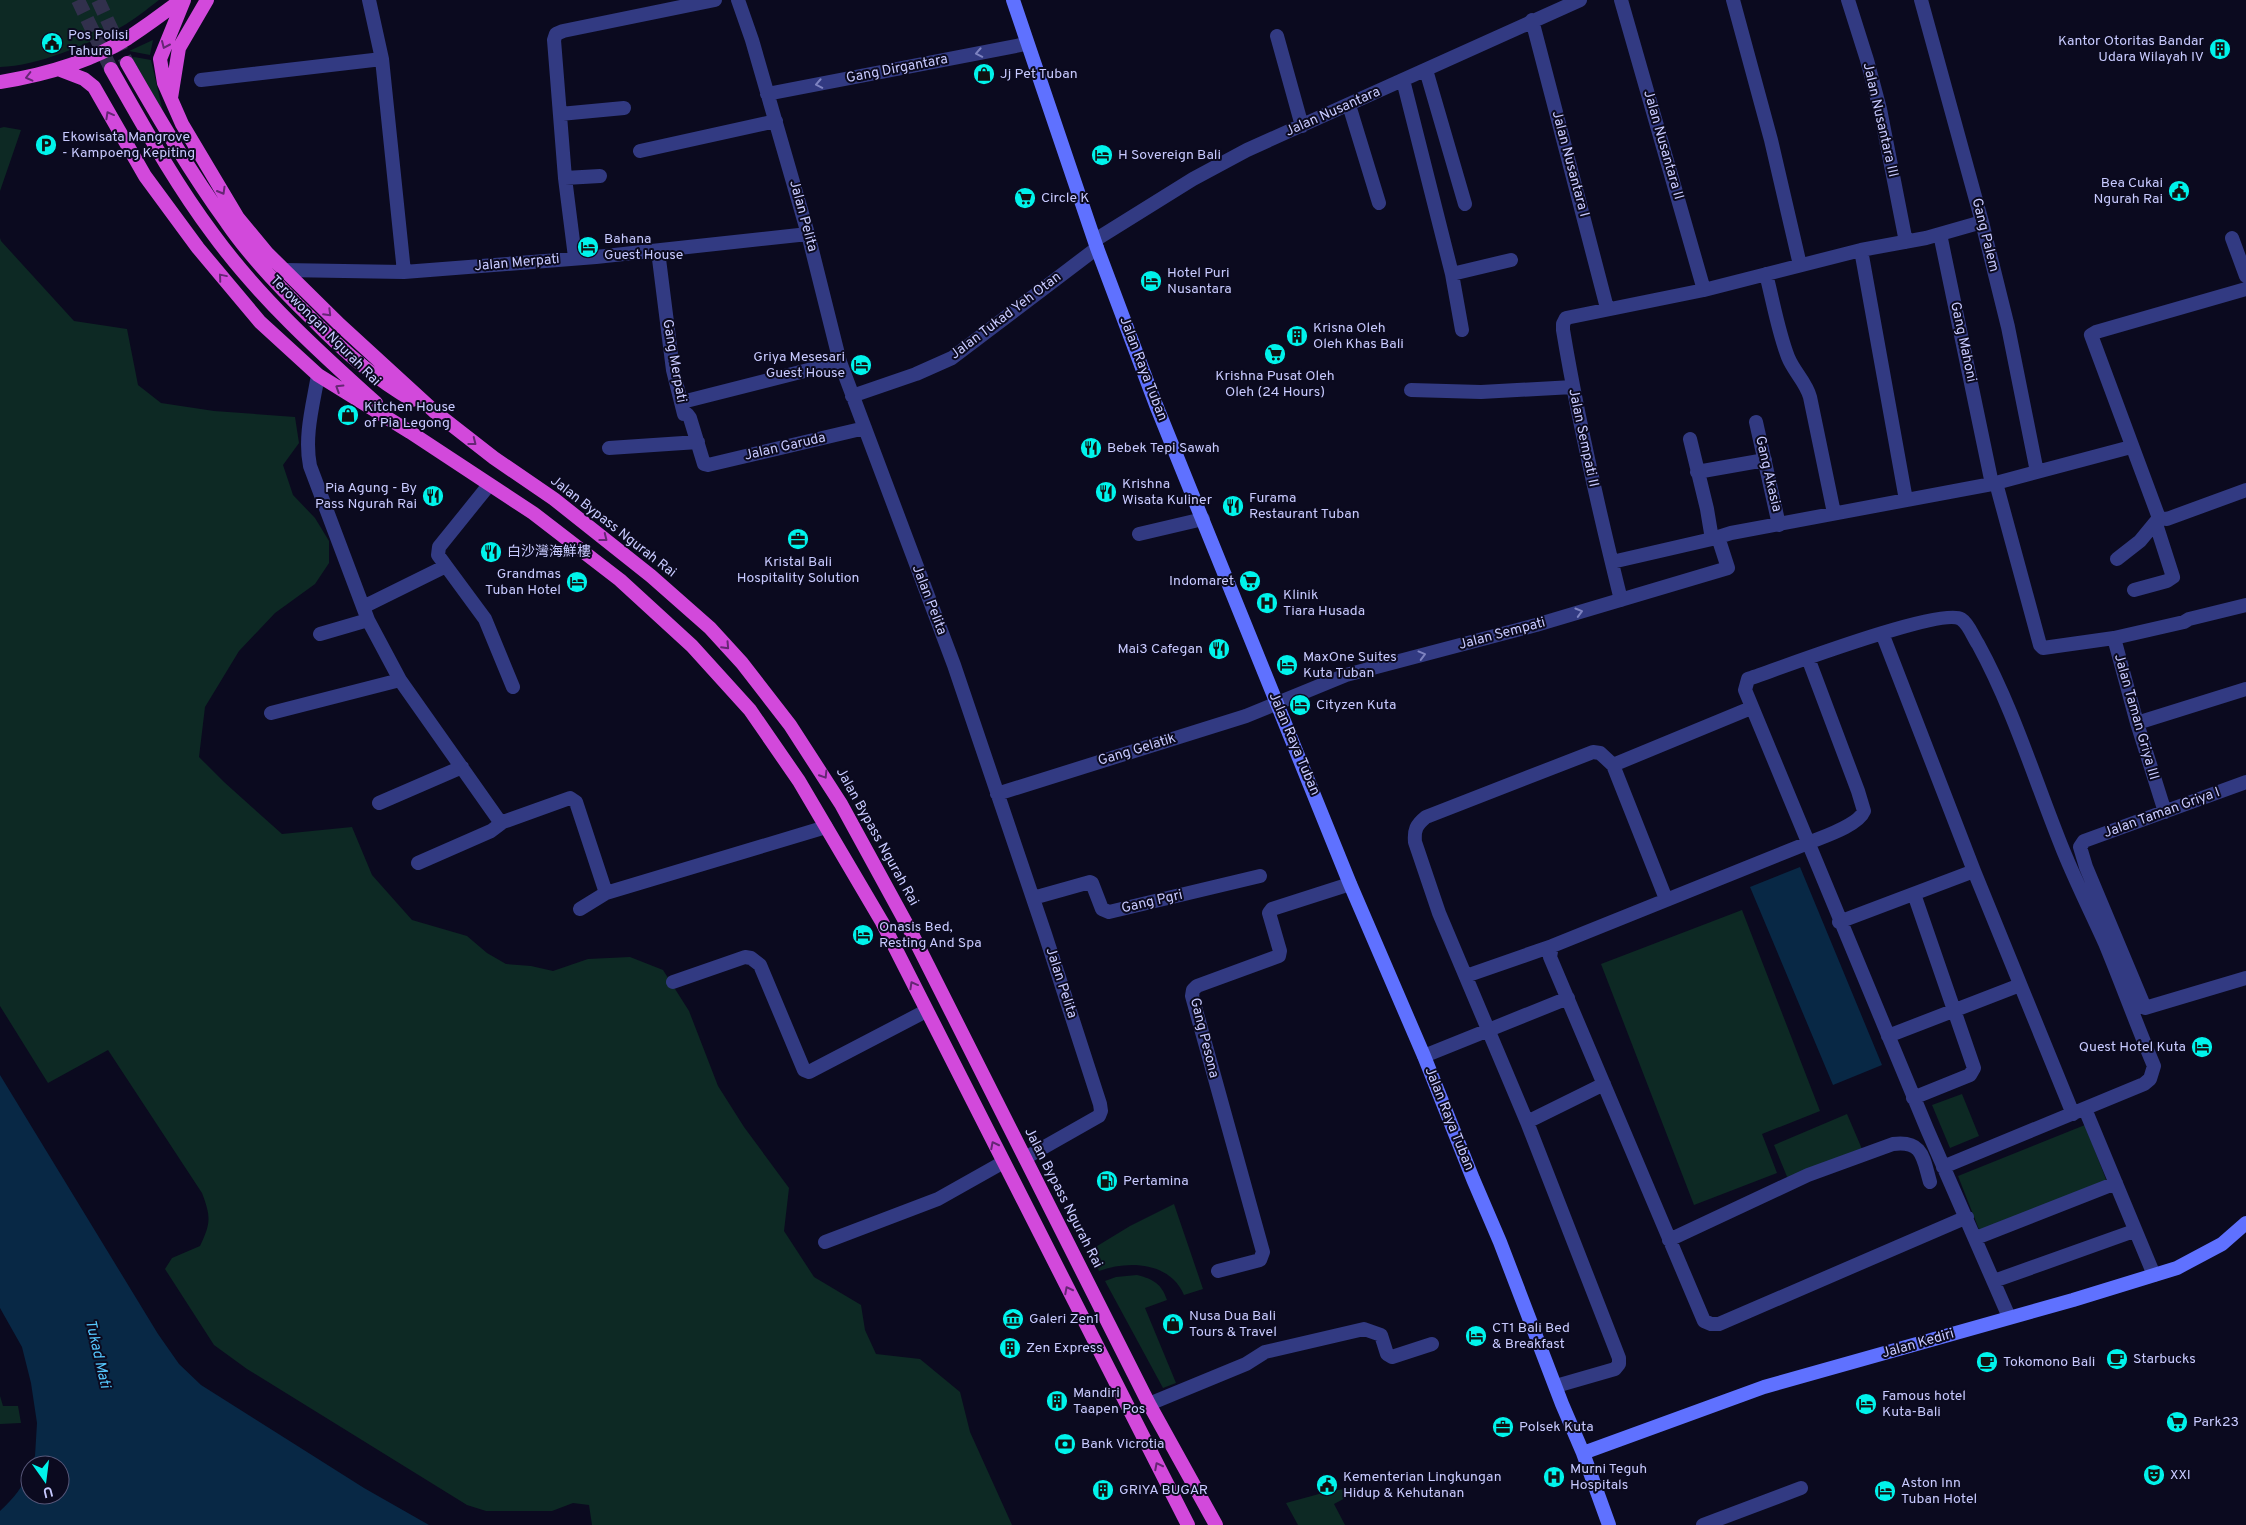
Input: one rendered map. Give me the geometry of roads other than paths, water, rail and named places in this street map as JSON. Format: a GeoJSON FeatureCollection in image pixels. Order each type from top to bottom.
{"type":"FeatureCollection","features":[{"type":"Feature","properties":{"kind":"highway"},"geometry":{"type":"LineString","coordinates":[[0,82],[73,64],[126,39],[182,0]]}},
{"type":"Feature","properties":{"kind":"highway"},"geometry":{"type":"LineString","coordinates":[[182,0],[160,59],[164,83],[182,124],[238,218],[267,253],[340,326],[434,412]]}},
{"type":"Feature","properties":{"kind":"highway"},"geometry":{"type":"LineString","coordinates":[[171,101],[179,48],[207,0]]}},
{"type":"Feature","properties":{"kind":"highway","name":"Terowongan Ngurah Rai"},"geometry":{"type":"LineString","coordinates":[[127,63],[182,157],[228,225],[286,294],[326,333],[394,390],[434,412]]}},
{"type":"Feature","properties":{"kind":"highway"},"geometry":{"type":"LineString","coordinates":[[58,69],[84,79],[94,87],[145,176],[198,248],[260,322],[318,375],[410,432],[533,513],[620,580],[692,646],[750,710],[771,737],[882,922],[1002,1163],[1188,1525]]}},
{"type":"Feature","properties":{"kind":"highway","name":"Terowongan Ngurah Rai"},"geometry":{"type":"LineString","coordinates":[[111,69],[165,163],[213,234],[276,308],[330,362],[410,432]]}},
{"type":"Feature","properties":{"kind":"highway","name":"Jalan Bypass Ngurah Rai"},"geometry":{"type":"LineString","coordinates":[[434,412],[494,458],[554,499],[651,576],[710,628],[742,663],[790,725],[841,804],[911,932],[1149,1404],[1216,1525]]}},
{"type":"Feature","properties":{"kind":"main road","name":"Jalan Raya Tuban"},"geometry":{"type":"LineString","coordinates":[[1013,0],[1026,44],[1096,244],[1159,411],[1350,884],[1424,1056],[1533,1324],[1609,1525]]}},
{"type":"Feature","properties":{"kind":"main road","name":"Jalan Kediri"},"geometry":{"type":"LineString","coordinates":[[1583,1453],[1764,1387],[2154,1275],[2191,1262],[2222,1244],[2246,1223]]}},
{"type":"Feature","properties":{"kind":"street"},"geometry":{"type":"LineString","coordinates":[[369,0],[382,59],[404,272]]}},
{"type":"Feature","properties":{"kind":"street"},"geometry":{"type":"LineString","coordinates":[[575,257],[565,178],[554,40],[556,34],[715,0]]}},
{"type":"Feature","properties":{"kind":"street","name":"Jalan Pelita"},"geometry":{"type":"LineString","coordinates":[[738,0],[768,94],[808,234],[840,362],[954,665],[1034,898],[1101,1112],[1099,1116],[1025,1158]]}},
{"type":"Feature","properties":{"kind":"street","name":"Jalan Nusantara"},"geometry":{"type":"LineString","coordinates":[[1096,244],[1193,179],[1247,150],[1580,0]]}},
{"type":"Feature","properties":{"kind":"street","name":"Jalan Nusantara II"},"geometry":{"type":"LineString","coordinates":[[1621,0],[1704,290]]}},
{"type":"Feature","properties":{"kind":"street"},"geometry":{"type":"LineString","coordinates":[[1733,0],[1771,140],[1800,265]]}},
{"type":"Feature","properties":{"kind":"street","name":"Jalan Nusantara III"},"geometry":{"type":"LineString","coordinates":[[1848,0],[1880,109],[1906,242]]}},
{"type":"Feature","properties":{"kind":"street","name":"Gang Palem"},"geometry":{"type":"LineString","coordinates":[[1921,0],[1982,222],[2008,327],[2037,472]]}},
{"type":"Feature","properties":{"kind":"street","name":"Jalan Nusantara I"},"geometry":{"type":"LineString","coordinates":[[1532,20],[1607,308]]}},
{"type":"Feature","properties":{"kind":"street"},"geometry":{"type":"LineString","coordinates":[[1277,36],[1302,126]]}},
{"type":"Feature","properties":{"kind":"street","name":"Gang Dirgantara"},"geometry":{"type":"LineString","coordinates":[[768,94],[1026,44]]}},
{"type":"Feature","properties":{"kind":"street"},"geometry":{"type":"LineString","coordinates":[[201,80],[382,59]]}},
{"type":"Feature","properties":{"kind":"street"},"geometry":{"type":"LineString","coordinates":[[1426,70],[1465,204]]}},
{"type":"Feature","properties":{"kind":"street"},"geometry":{"type":"LineString","coordinates":[[1403,80],[1452,274],[1462,330]]}},
{"type":"Feature","properties":{"kind":"street"},"geometry":{"type":"LineString","coordinates":[[1349,105],[1379,203]]}},
{"type":"Feature","properties":{"kind":"street"},"geometry":{"type":"LineString","coordinates":[[560,114],[624,108]]}},
{"type":"Feature","properties":{"kind":"street"},"geometry":{"type":"LineString","coordinates":[[640,151],[776,122]]}},
{"type":"Feature","properties":{"kind":"street"},"geometry":{"type":"LineString","coordinates":[[565,178],[600,176]]}},
{"type":"Feature","properties":{"kind":"street"},"geometry":{"type":"LineString","coordinates":[[1607,308],[1704,290],[1862,250],[1940,234],[1982,222]]}},
{"type":"Feature","properties":{"kind":"street","name":"Jalan Merpati"},"geometry":{"type":"LineString","coordinates":[[284,270],[404,272],[658,251],[808,234]]}},
{"type":"Feature","properties":{"kind":"street","name":"Gang Mahoni"},"geometry":{"type":"LineString","coordinates":[[1940,234],[1994,483],[2041,647],[2046,649],[2114,638]]}},
{"type":"Feature","properties":{"kind":"street"},"geometry":{"type":"LineString","coordinates":[[2232,238],[2246,276]]}},
{"type":"Feature","properties":{"kind":"street","name":"Jalan Tukad Yeh Otan"},"geometry":{"type":"LineString","coordinates":[[852,396],[916,374],[952,358],[1096,244]]}},
{"type":"Feature","properties":{"kind":"street"},"geometry":{"type":"LineString","coordinates":[[1862,250],[1906,500]]}},
{"type":"Feature","properties":{"kind":"street","name":"Gang Merpati"},"geometry":{"type":"LineString","coordinates":[[658,251],[673,370],[680,407],[684,414],[688,414],[690,418],[706,464]]}},
{"type":"Feature","properties":{"kind":"street"},"geometry":{"type":"LineString","coordinates":[[1452,274],[1511,260]]}},
{"type":"Feature","properties":{"kind":"street"},"geometry":{"type":"LineString","coordinates":[[1766,274],[1787,353],[1806,386],[1810,397],[1834,513]]}},
{"type":"Feature","properties":{"kind":"street"},"geometry":{"type":"LineString","coordinates":[[2134,590],[2173,577],[2158,521],[2090,338],[2091,334],[2246,289]]}},
{"type":"Feature","properties":{"kind":"street","name":"Jalan Sempati II"},"geometry":{"type":"LineString","coordinates":[[1607,308],[1571,315],[1564,322],[1572,387],[1592,486],[1621,600]]}},
{"type":"Feature","properties":{"kind":"street"},"geometry":{"type":"LineString","coordinates":[[690,400],[840,362]]}},
{"type":"Feature","properties":{"kind":"street"},"geometry":{"type":"LineString","coordinates":[[318,375],[306,442],[309,460],[365,613],[400,680],[498,819],[503,822]]}},
{"type":"Feature","properties":{"kind":"street"},"geometry":{"type":"LineString","coordinates":[[1411,390],[1481,392],[1572,387]]}},
{"type":"Feature","properties":{"kind":"street","name":"Gang Akasia"},"geometry":{"type":"LineString","coordinates":[[1756,422],[1780,525]]}},
{"type":"Feature","properties":{"kind":"street","name":"Jalan Garuda"},"geometry":{"type":"LineString","coordinates":[[706,464],[865,428]]}},
{"type":"Feature","properties":{"kind":"street"},"geometry":{"type":"LineString","coordinates":[[1690,439],[1715,538]]}},
{"type":"Feature","properties":{"kind":"street"},"geometry":{"type":"LineString","coordinates":[[609,448],[698,442]]}},
{"type":"Feature","properties":{"kind":"street"},"geometry":{"type":"LineString","coordinates":[[1612,562],[1732,533],[1994,483],[2131,447]]}},
{"type":"Feature","properties":{"kind":"street"},"geometry":{"type":"LineString","coordinates":[[1697,472],[1765,460]]}},
{"type":"Feature","properties":{"kind":"street"},"geometry":{"type":"LineString","coordinates":[[489,485],[439,547],[438,555],[485,618],[512,686]]}},
{"type":"Feature","properties":{"kind":"street"},"geometry":{"type":"LineString","coordinates":[[2117,559],[2140,541],[2158,521],[2246,490]]}},
{"type":"Feature","properties":{"kind":"street"},"geometry":{"type":"LineString","coordinates":[[1139,534],[1204,519]]}},
{"type":"Feature","properties":{"kind":"street","name":"Jalan Sempati"},"geometry":{"type":"LineString","coordinates":[[1277,704],[1346,675],[1621,600],[1728,568],[1715,538]]}},
{"type":"Feature","properties":{"kind":"street"},"geometry":{"type":"LineString","coordinates":[[320,634],[365,613],[446,566]]}},
{"type":"Feature","properties":{"kind":"street","name":"Jalan Taman Griya III"},"geometry":{"type":"LineString","coordinates":[[2165,812],[2137,723],[2114,638],[2246,605]]}},
{"type":"Feature","properties":{"kind":"street"},"geometry":{"type":"LineString","coordinates":[[2009,1317],[1913,1098],[1751,708],[1745,690],[1748,679],[1882,633],[1924,621],[1953,617],[1962,619],[1986,660],[2080,870],[2145,1008],[2246,978]]}},
{"type":"Feature","properties":{"kind":"street"},"geometry":{"type":"LineString","coordinates":[[1882,633],[1974,871],[2008,949],[2020,985],[2079,1112],[2116,1182],[2134,1231],[2154,1275]]}},
{"type":"Feature","properties":{"kind":"street"},"geometry":{"type":"LineString","coordinates":[[1466,976],[1552,946],[1808,843],[1847,826],[1860,817],[1864,811],[1858,791],[1808,658]]}},
{"type":"Feature","properties":{"kind":"street"},"geometry":{"type":"LineString","coordinates":[[271,713],[400,680]]}},
{"type":"Feature","properties":{"kind":"street"},"geometry":{"type":"LineString","coordinates":[[2137,723],[2246,689]]}},
{"type":"Feature","properties":{"kind":"street","name":"Gang Gelatik"},"geometry":{"type":"LineString","coordinates":[[997,794],[1246,716],[1277,704]]}},
{"type":"Feature","properties":{"kind":"street"},"geometry":{"type":"LineString","coordinates":[[1613,765],[1751,708]]}},
{"type":"Feature","properties":{"kind":"street"},"geometry":{"type":"LineString","coordinates":[[1556,1386],[1615,1369],[1619,1364],[1619,1358],[1526,1122],[1440,913],[1415,842],[1414,833],[1417,825],[1426,817],[1592,752],[1600,753],[1606,756],[1613,765],[1666,899]]}},
{"type":"Feature","properties":{"kind":"street"},"geometry":{"type":"LineString","coordinates":[[379,803],[462,767]]}},
{"type":"Feature","properties":{"kind":"street","name":"Jalan Taman Griya I"},"geometry":{"type":"LineString","coordinates":[[2080,870],[2080,847],[2084,841],[2246,782]]}},
{"type":"Feature","properties":{"kind":"street"},"geometry":{"type":"LineString","coordinates":[[418,863],[490,831],[503,822],[566,799],[575,800],[606,893]]}},
{"type":"Feature","properties":{"kind":"street"},"geometry":{"type":"LineString","coordinates":[[580,909],[606,893],[826,827]]}},
{"type":"Feature","properties":{"kind":"street"},"geometry":{"type":"LineString","coordinates":[[1943,1167],[2079,1112],[2144,1084],[2150,1079],[2154,1066],[2105,945],[2080,870]]}},
{"type":"Feature","properties":{"kind":"street"},"geometry":{"type":"LineString","coordinates":[[1839,922],[1974,871]]}},
{"type":"Feature","properties":{"kind":"street","name":"Gang Pgri"},"geometry":{"type":"LineString","coordinates":[[1034,898],[1090,882],[1102,909],[1109,912],[1260,876]]}},
{"type":"Feature","properties":{"kind":"street","name":"Gang Pesona"},"geometry":{"type":"LineString","coordinates":[[1218,1271],[1252,1264],[1260,1260],[1263,1252],[1192,996],[1193,990],[1197,986],[1279,956],[1280,951],[1270,913],[1272,909],[1350,884]]}},
{"type":"Feature","properties":{"kind":"street"},"geometry":{"type":"LineString","coordinates":[[1913,1098],[1970,1075],[1974,1071],[1974,1065],[1914,894]]}},
{"type":"Feature","properties":{"kind":"street"},"geometry":{"type":"LineString","coordinates":[[1552,946],[1550,956],[1704,1321],[1711,1324],[1719,1324],[1967,1218]]}},
{"type":"Feature","properties":{"kind":"street"},"geometry":{"type":"LineString","coordinates":[[673,982],[745,958],[751,958],[760,965],[804,1070],[809,1072],[926,1011]]}},
{"type":"Feature","properties":{"kind":"street"},"geometry":{"type":"LineString","coordinates":[[1888,1036],[2020,985]]}},
{"type":"Feature","properties":{"kind":"street"},"geometry":{"type":"LineString","coordinates":[[1424,1056],[1568,998]]}},
{"type":"Feature","properties":{"kind":"street"},"geometry":{"type":"LineString","coordinates":[[1526,1122],[1604,1084]]}},
{"type":"Feature","properties":{"kind":"street"},"geometry":{"type":"LineString","coordinates":[[1669,1240],[1808,1175],[1892,1144],[1904,1142],[1914,1145],[1920,1152],[1930,1182]]}},
{"type":"Feature","properties":{"kind":"street"},"geometry":{"type":"LineString","coordinates":[[825,1242],[938,1199],[1002,1163]]}},
{"type":"Feature","properties":{"kind":"street"},"geometry":{"type":"LineString","coordinates":[[1976,1238],[2116,1182]]}},
{"type":"Feature","properties":{"kind":"street"},"geometry":{"type":"LineString","coordinates":[[1994,1281],[2134,1231]]}},
{"type":"Feature","properties":{"kind":"street"},"geometry":{"type":"LineString","coordinates":[[1149,1404],[1246,1364],[1265,1352],[1364,1329],[1381,1335],[1387,1354],[1392,1356],[1432,1344]]}},
{"type":"Feature","properties":{"kind":"street"},"geometry":{"type":"LineString","coordinates":[[1702,1525],[1801,1488]]}},
{"type":"Feature","properties":{"kind":"water"},"geometry":{"type":"Polygon","coordinates":[[[1800,867],[1882,1065],[1833,1085],[1750,887],[1800,867]]]}},
{"type":"Feature","properties":{"kind":"water","name":"Tukad Mati"},"geometry":{"type":"Polygon","coordinates":[[[0,1075],[158,1334],[179,1364],[201,1385],[364,1488],[429,1525],[0,1525],[0,1511],[20,1489],[20,1505],[70,1505],[70,1455],[35,1455],[37,1423],[31,1383],[22,1347],[0,1308],[0,1075]]]}},
{"type":"Feature","properties":{"kind":"tunnel"},"geometry":{"type":"LineString","coordinates":[[78,0],[111,69]]}},
{"type":"Feature","properties":{"kind":"tunnel"},"geometry":{"type":"LineString","coordinates":[[98,0],[127,63]]}},
{"type":"Feature","properties":{"kind":"place","name":"Pos Polisi Tahura"},"geometry":{"type":"Point","coordinates":[52,43]}},
{"type":"Feature","properties":{"kind":"place","name":"Kantor Otoritas Bandar Udara Wilayah IV"},"geometry":{"type":"Point","coordinates":[2220,49]}},
{"type":"Feature","properties":{"kind":"place","name":"Jj Pet Tuban"},"geometry":{"type":"Point","coordinates":[984,74]}},
{"type":"Feature","properties":{"kind":"place","name":"Ekowisata Mangrove - Kampoeng Kepiting"},"geometry":{"type":"Point","coordinates":[46,145]}},
{"type":"Feature","properties":{"kind":"place","name":"H Sovereign Bali"},"geometry":{"type":"Point","coordinates":[1102,155]}},
{"type":"Feature","properties":{"kind":"place","name":"Bea Cukai Ngurah Rai"},"geometry":{"type":"Point","coordinates":[2179,191]}},
{"type":"Feature","properties":{"kind":"place","name":"Circle K"},"geometry":{"type":"Point","coordinates":[1025,198]}},
{"type":"Feature","properties":{"kind":"place","name":"Bahana Guest House"},"geometry":{"type":"Point","coordinates":[588,247]}},
{"type":"Feature","properties":{"kind":"place","name":"Hotel Puri Nusantara"},"geometry":{"type":"Point","coordinates":[1151,281]}},
{"type":"Feature","properties":{"kind":"place","name":"Krisna Oleh Oleh Khas Bali"},"geometry":{"type":"Point","coordinates":[1297,336]}},
{"type":"Feature","properties":{"kind":"place","name":"Krishna Pusat Oleh Oleh (24 Hours)"},"geometry":{"type":"Point","coordinates":[1275,354]}},
{"type":"Feature","properties":{"kind":"place","name":"Griya Mesesari Guest House"},"geometry":{"type":"Point","coordinates":[861,365]}},
{"type":"Feature","properties":{"kind":"place","name":"Kitchen House of Pia Legong"},"geometry":{"type":"Point","coordinates":[348,415]}},
{"type":"Feature","properties":{"kind":"place","name":"Bebek Tepi Sawah"},"geometry":{"type":"Point","coordinates":[1091,448]}},
{"type":"Feature","properties":{"kind":"place","name":"Krishna Wisata Kuliner"},"geometry":{"type":"Point","coordinates":[1106,492]}},
{"type":"Feature","properties":{"kind":"place","name":"Pia Agung - By Pass Ngurah Rai"},"geometry":{"type":"Point","coordinates":[433,496]}},
{"type":"Feature","properties":{"kind":"place","name":"Furama Restaurant Tuban"},"geometry":{"type":"Point","coordinates":[1233,506]}},
{"type":"Feature","properties":{"kind":"place","name":"Kristal Bali Hospitality Solution"},"geometry":{"type":"Point","coordinates":[798,539]}},
{"type":"Feature","properties":{"kind":"place","name":"白沙灣海鮮樓"},"geometry":{"type":"Point","coordinates":[491,552]}},
{"type":"Feature","properties":{"kind":"place","name":"Indomaret"},"geometry":{"type":"Point","coordinates":[1250,581]}},
{"type":"Feature","properties":{"kind":"place","name":"Grandmas Tuban Hotel"},"geometry":{"type":"Point","coordinates":[577,582]}},
{"type":"Feature","properties":{"kind":"place","name":"Klinik Tiara Husada"},"geometry":{"type":"Point","coordinates":[1267,603]}},
{"type":"Feature","properties":{"kind":"place","name":"Mai3 Cafegan"},"geometry":{"type":"Point","coordinates":[1219,649]}},
{"type":"Feature","properties":{"kind":"place","name":"MaxOne Suites Kuta Tuban"},"geometry":{"type":"Point","coordinates":[1287,665]}},
{"type":"Feature","properties":{"kind":"place","name":"Cityzen Kuta"},"geometry":{"type":"Point","coordinates":[1300,705]}},
{"type":"Feature","properties":{"kind":"place","name":"Onasis Bed, Resting And Spa"},"geometry":{"type":"Point","coordinates":[863,935]}},
{"type":"Feature","properties":{"kind":"place","name":"Quest Hotel Kuta"},"geometry":{"type":"Point","coordinates":[2202,1047]}},
{"type":"Feature","properties":{"kind":"place","name":"Pertamina"},"geometry":{"type":"Point","coordinates":[1107,1181]}},
{"type":"Feature","properties":{"kind":"place","name":"Galeri Zen1"},"geometry":{"type":"Point","coordinates":[1013,1319]}},
{"type":"Feature","properties":{"kind":"place","name":"Nusa Dua Bali Tours & Travel"},"geometry":{"type":"Point","coordinates":[1173,1324]}},
{"type":"Feature","properties":{"kind":"place","name":"CT1 Bali Bed & Breakfast"},"geometry":{"type":"Point","coordinates":[1476,1336]}},
{"type":"Feature","properties":{"kind":"place","name":"Zen Express"},"geometry":{"type":"Point","coordinates":[1010,1348]}},
{"type":"Feature","properties":{"kind":"place","name":"Starbucks"},"geometry":{"type":"Point","coordinates":[2117,1359]}},
{"type":"Feature","properties":{"kind":"place","name":"Tokomono Bali"},"geometry":{"type":"Point","coordinates":[1987,1362]}},
{"type":"Feature","properties":{"kind":"place","name":"Mandiri Taapen Pos"},"geometry":{"type":"Point","coordinates":[1057,1401]}},
{"type":"Feature","properties":{"kind":"place","name":"Famous hotel Kuta-Bali"},"geometry":{"type":"Point","coordinates":[1866,1404]}},
{"type":"Feature","properties":{"kind":"place","name":"Park23"},"geometry":{"type":"Point","coordinates":[2177,1422]}},
{"type":"Feature","properties":{"kind":"place","name":"Polsek Kuta"},"geometry":{"type":"Point","coordinates":[1503,1427]}},
{"type":"Feature","properties":{"kind":"place","name":"Bank Vicrotia"},"geometry":{"type":"Point","coordinates":[1065,1444]}},
{"type":"Feature","properties":{"kind":"place","name":"XXI"},"geometry":{"type":"Point","coordinates":[2154,1475]}},
{"type":"Feature","properties":{"kind":"place","name":"Murni Teguh Hospitals"},"geometry":{"type":"Point","coordinates":[1554,1477]}},
{"type":"Feature","properties":{"kind":"place","name":"Kementerian Lingkungan Hidup & Kehutanan"},"geometry":{"type":"Point","coordinates":[1327,1485]}},
{"type":"Feature","properties":{"kind":"place","name":"GRIYA BUGAR"},"geometry":{"type":"Point","coordinates":[1103,1490]}},
{"type":"Feature","properties":{"kind":"place","name":"Aston Inn Tuban Hotel"},"geometry":{"type":"Point","coordinates":[1885,1491]}}]}
